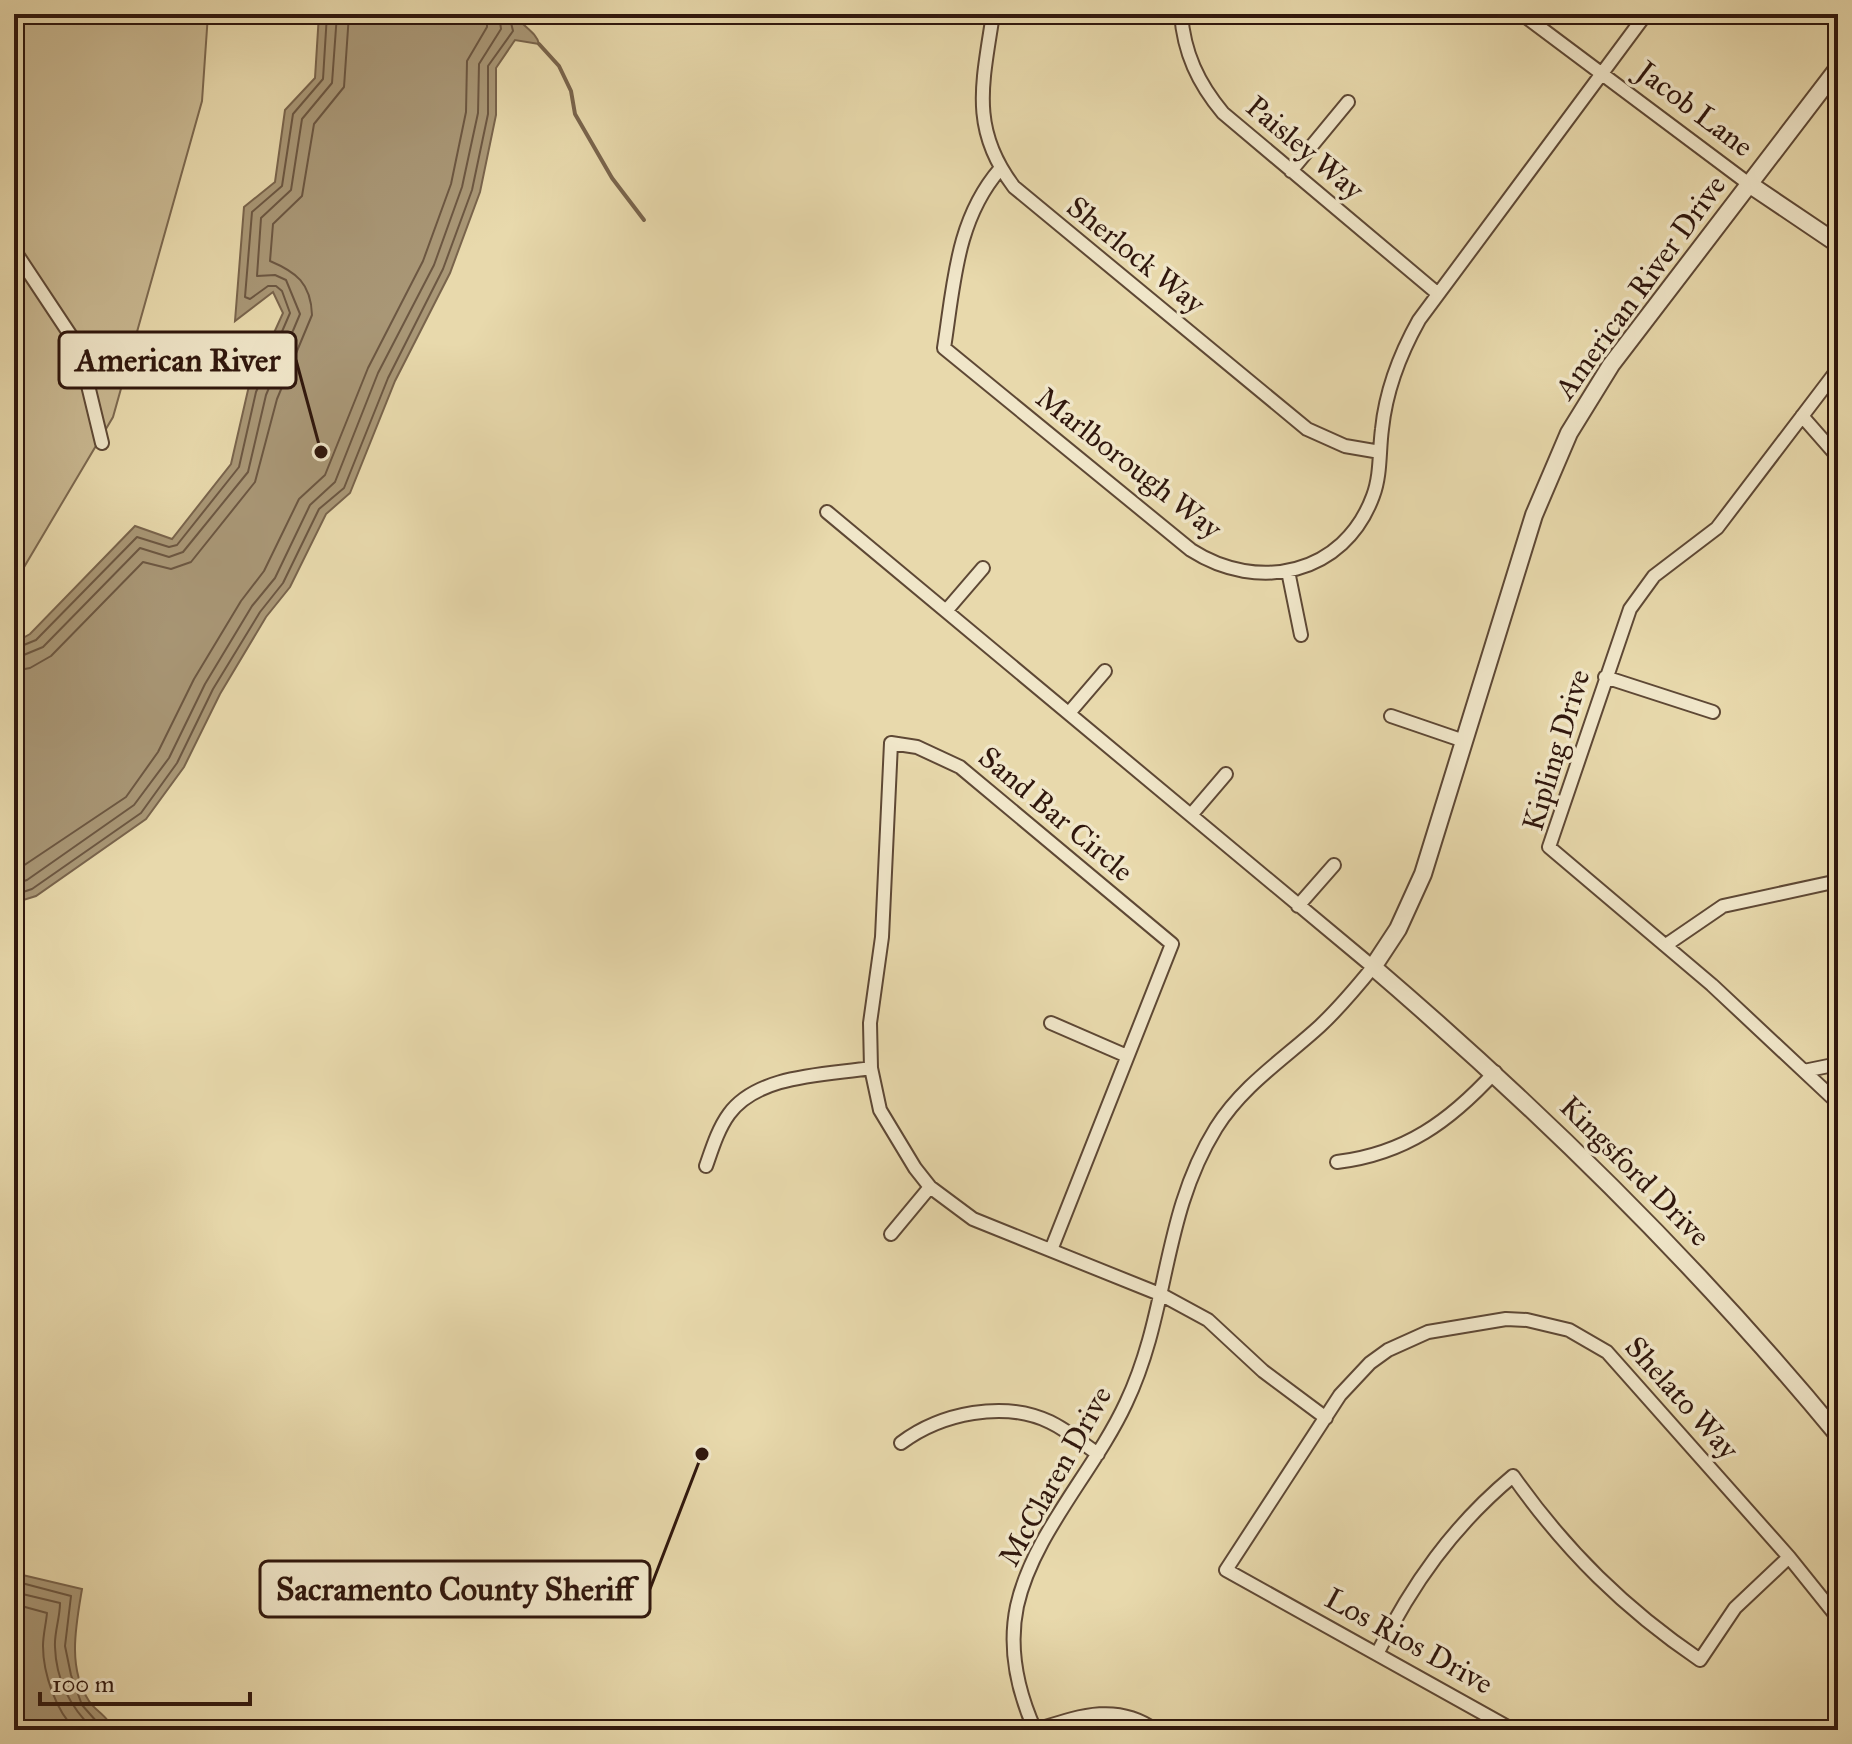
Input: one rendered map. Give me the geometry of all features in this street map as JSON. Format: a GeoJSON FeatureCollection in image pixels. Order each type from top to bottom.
{"type":"FeatureCollection","features":[{"type":"Feature","properties":{"kind":"street","name":"Sherlock Way"},"geometry":{"type":"LineString","coordinates":[[993,14],[981,105],[990,149],[1000,169],[1022,195],[1307,429],[1345,446],[1380,452]]}},
{"type":"Feature","properties":{"kind":"street","name":"Paisley Way"},"geometry":{"type":"LineString","coordinates":[[1181,14],[1189,58],[1209,96],[1231,121],[1437,293]]}},
{"type":"Feature","properties":{"kind":"street","name":"Jacob Lane"},"geometry":{"type":"LineString","coordinates":[[1522,14],[1749,184],[1838,244]]}},
{"type":"Feature","properties":{"kind":"street","name":"Marlborough Way"},"geometry":{"type":"LineString","coordinates":[[1000,169],[975,203],[964,230],[944,348],[1191,550],[1227,569],[1248,573],[1288,571],[1324,557],[1355,530],[1374,494],[1395,372],[1419,320],[1646,14]]}},
{"type":"Feature","properties":{"kind":"street","name":"American River Drive"},"geometry":{"type":"LineString","coordinates":[[1162,1295],[1181,1198],[1217,1127],[1237,1099],[1336,1010],[1373,967],[1398,929],[1423,874],[1534,515],[1569,433],[1611,365],[1838,68]]}},
{"type":"Feature","properties":{"kind":"street"},"geometry":{"type":"LineString","coordinates":[[1291,171],[1348,102]]}},
{"type":"Feature","properties":{"kind":"street"},"geometry":{"type":"LineString","coordinates":[[14,250],[71,336],[85,373],[102,443]]}},
{"type":"Feature","properties":{"kind":"street","name":"Kipling Drive"},"geometry":{"type":"LineString","coordinates":[[1838,369],[1717,528],[1668,563],[1640,592],[1621,627],[1549,847],[1666,945],[1838,1103]]}},
{"type":"Feature","properties":{"kind":"street"},"geometry":{"type":"LineString","coordinates":[[1802,416],[1838,457]]}},
{"type":"Feature","properties":{"kind":"street"},"geometry":{"type":"LineString","coordinates":[[827,512],[1373,967]]}},
{"type":"Feature","properties":{"kind":"street"},"geometry":{"type":"LineString","coordinates":[[946,611],[983,568]]}},
{"type":"Feature","properties":{"kind":"street"},"geometry":{"type":"LineString","coordinates":[[1288,571],[1301,635]]}},
{"type":"Feature","properties":{"kind":"street"},"geometry":{"type":"LineString","coordinates":[[1069,713],[1105,671]]}},
{"type":"Feature","properties":{"kind":"street"},"geometry":{"type":"LineString","coordinates":[[1605,677],[1713,712]]}},
{"type":"Feature","properties":{"kind":"street"},"geometry":{"type":"LineString","coordinates":[[1391,716],[1464,741]]}},
{"type":"Feature","properties":{"kind":"street","name":"Sand Bar Circle"},"geometry":{"type":"LineString","coordinates":[[891,743],[917,747],[960,767],[1172,944],[1127,1056],[1051,1250],[973,1219],[930,1187],[880,1110],[871,1068],[870,1023],[882,937],[891,743]]}},
{"type":"Feature","properties":{"kind":"street"},"geometry":{"type":"LineString","coordinates":[[1191,815],[1226,774]]}},
{"type":"Feature","properties":{"kind":"street"},"geometry":{"type":"LineString","coordinates":[[1298,906],[1334,865]]}},
{"type":"Feature","properties":{"kind":"street"},"geometry":{"type":"LineString","coordinates":[[1666,945],[1723,906],[1838,881]]}},
{"type":"Feature","properties":{"kind":"street","name":"Kingsford Drive"},"geometry":{"type":"LineString","coordinates":[[1373,967],[1495,1072],[1649,1222],[1733,1312],[1838,1435]]}},
{"type":"Feature","properties":{"kind":"street"},"geometry":{"type":"LineString","coordinates":[[1051,1023],[1127,1056]]}},
{"type":"Feature","properties":{"kind":"street"},"geometry":{"type":"LineString","coordinates":[[1804,1071],[1838,1064]]}},
{"type":"Feature","properties":{"kind":"street"},"geometry":{"type":"LineString","coordinates":[[706,1166],[730,1113],[754,1093],[779,1083],[871,1068]]}},
{"type":"Feature","properties":{"kind":"street"},"geometry":{"type":"LineString","coordinates":[[1337,1162],[1386,1153],[1425,1135],[1451,1117],[1495,1072]]}},
{"type":"Feature","properties":{"kind":"street"},"geometry":{"type":"LineString","coordinates":[[891,1234],[930,1187]]}},
{"type":"Feature","properties":{"kind":"street"},"geometry":{"type":"LineString","coordinates":[[1051,1250],[1162,1295],[1208,1320],[1263,1371],[1326,1418]]}},
{"type":"Feature","properties":{"kind":"street","name":"McClaren Drive"},"geometry":{"type":"LineString","coordinates":[[1035,1730],[1015,1671],[1016,1609],[1033,1561],[1098,1454],[1136,1380],[1162,1295]]}},
{"type":"Feature","properties":{"kind":"street","name":"Shelato Way"},"geometry":{"type":"LineString","coordinates":[[1279,1598],[1226,1570],[1354,1378],[1388,1350],[1408,1339],[1439,1329],[1495,1320],[1548,1324],[1589,1340],[1623,1366],[1838,1618]]}},
{"type":"Feature","properties":{"kind":"street"},"geometry":{"type":"LineString","coordinates":[[901,1443],[936,1422],[1001,1411],[1021,1413],[1050,1422],[1098,1454]]}},
{"type":"Feature","properties":{"kind":"street"},"geometry":{"type":"LineString","coordinates":[[1377,1654],[1406,1598],[1439,1549],[1513,1476],[1543,1518],[1597,1580],[1700,1660],[1735,1608],[1789,1557]]}},
{"type":"Feature","properties":{"kind":"street","name":"Los Rios Drive"},"geometry":{"type":"LineString","coordinates":[[1279,1598],[1513,1730]]}},
{"type":"Feature","properties":{"kind":"street"},"geometry":{"type":"LineString","coordinates":[[1035,1730],[1100,1713],[1131,1717],[1155,1730]]}},
{"type":"Feature","properties":{"kind":"shaded area"},"geometry":{"type":"Polygon","coordinates":[[[14,14],[208,14],[202,101],[113,417],[14,584],[14,14]]]}},
{"type":"Feature","properties":{"kind":"water"},"geometry":{"type":"Polygon","coordinates":[[[319,14],[515,14],[539,44],[515,40],[496,68],[496,115],[480,192],[450,273],[395,381],[350,493],[326,514],[290,587],[266,617],[220,694],[184,767],[146,819],[36,896],[14,903],[14,643],[30,634],[135,526],[172,539],[231,464],[248,390],[283,313],[273,292],[235,321],[244,207],[275,182],[285,110],[315,78],[319,14]]]}},
{"type":"Feature","properties":{"kind":"water"},"geometry":{"type":"Polygon","coordinates":[[[14,1573],[82,1589],[75,1646],[78,1675],[89,1701],[108,1721],[112,1730],[14,1730],[14,1573]]]}},
{"type":"Feature","properties":{"kind":"waterway"},"geometry":{"type":"LineString","coordinates":[[539,44],[559,66],[571,91],[575,114],[612,178],[644,220]]}},
{"type":"Feature","properties":{"kind":"place","name":"American River"},"geometry":{"type":"Point","coordinates":[321,452]}},
{"type":"Feature","properties":{"kind":"place","name":"Sacramento County Sheriff"},"geometry":{"type":"Point","coordinates":[702,1454]}}]}
